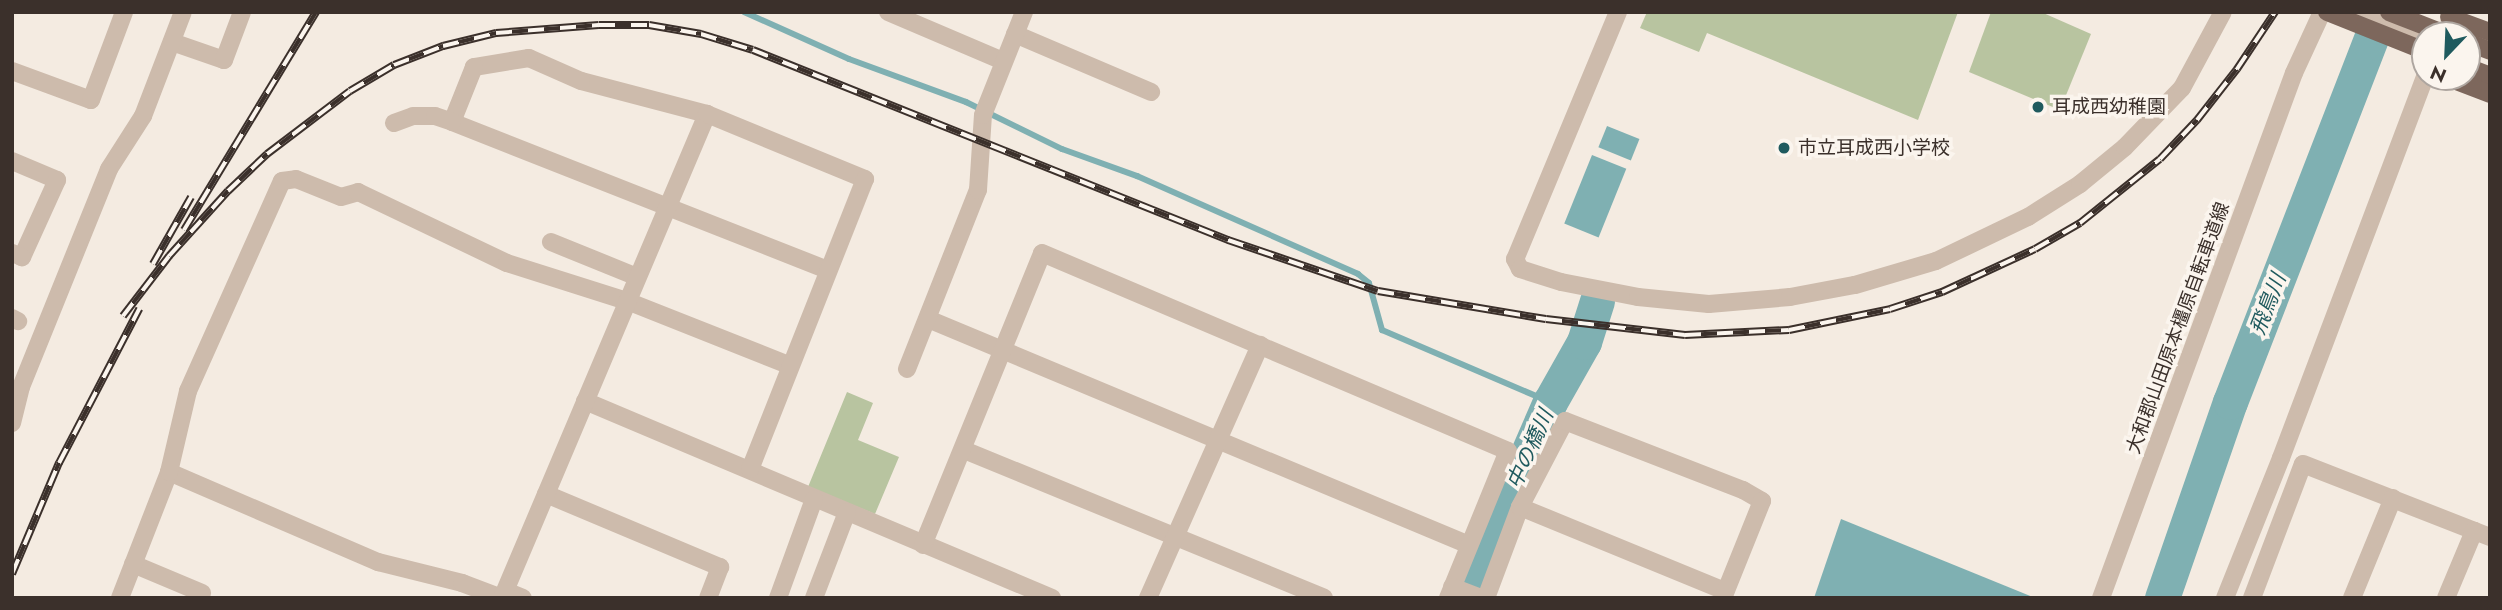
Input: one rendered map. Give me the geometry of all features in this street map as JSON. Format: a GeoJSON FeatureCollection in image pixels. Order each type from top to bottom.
{"type":"FeatureCollection","features":[{"type":"Feature","properties":{"kind":"main road"},"geometry":{"type":"LineString","coordinates":[[2325,12],[2411,46]]}},
{"type":"Feature","properties":{"kind":"main road"},"geometry":{"type":"LineString","coordinates":[[2389,12],[2428,21]]}},
{"type":"Feature","properties":{"kind":"street"},"geometry":{"type":"LineString","coordinates":[[12,71],[92,100],[124,12]]}},
{"type":"Feature","properties":{"kind":"street"},"geometry":{"type":"LineString","coordinates":[[12,423],[20,387],[108,169],[143,116],[183,12]]}},
{"type":"Feature","properties":{"kind":"street"},"geometry":{"type":"LineString","coordinates":[[172,42],[224,60],[242,12]]}},
{"type":"Feature","properties":{"kind":"street"},"geometry":{"type":"LineString","coordinates":[[907,369],[978,190],[983,115],[1024,12]]}},
{"type":"Feature","properties":{"kind":"street"},"geometry":{"type":"LineString","coordinates":[[1618,12],[1515,260],[1520,268],[1561,282],[1638,297],[1709,303],[1790,298],[1855,285],[1936,261],[2028,217],[2080,184],[2125,147],[2182,88],[2223,12]]}},
{"type":"Feature","properties":{"kind":"street","name":"大和郡山田原本橿原自転車道線"},"geometry":{"type":"LineString","coordinates":[[2101,598],[2294,73],[2325,12]]}},
{"type":"Feature","properties":{"kind":"street"},"geometry":{"type":"LineString","coordinates":[[2351,12],[2411,36]]}},
{"type":"Feature","properties":{"kind":"street"},"geometry":{"type":"LineString","coordinates":[[895,14],[1003,61]]}},
{"type":"Feature","properties":{"kind":"street"},"geometry":{"type":"LineString","coordinates":[[1015,34],[1151,92]]}},
{"type":"Feature","properties":{"kind":"street"},"geometry":{"type":"LineString","coordinates":[[452,122],[474,67],[529,58],[581,82],[707,114],[865,178],[826,270],[750,470]]}},
{"type":"Feature","properties":{"kind":"street"},"geometry":{"type":"LineString","coordinates":[[2224,598],[2281,458],[2420,91]]}},
{"type":"Feature","properties":{"kind":"street"},"geometry":{"type":"LineString","coordinates":[[503,596],[707,114]]}},
{"type":"Feature","properties":{"kind":"street"},"geometry":{"type":"LineString","coordinates":[[394,123],[413,116],[435,116],[826,270]]}},
{"type":"Feature","properties":{"kind":"street"},"geometry":{"type":"LineString","coordinates":[[12,162],[57,180],[22,257],[12,253]]}},
{"type":"Feature","properties":{"kind":"street"},"geometry":{"type":"LineString","coordinates":[[120,598],[169,472],[188,391],[282,181],[296,179],[341,197],[358,192],[507,263],[627,301],[789,365]]}},
{"type":"Feature","properties":{"kind":"street"},"geometry":{"type":"LineString","coordinates":[[551,242],[637,277]]}},
{"type":"Feature","properties":{"kind":"street"},"geometry":{"type":"LineString","coordinates":[[923,545],[964,450],[1042,253],[1508,451],[1469,545],[1467,594]]}},
{"type":"Feature","properties":{"kind":"street"},"geometry":{"type":"LineString","coordinates":[[928,319],[1469,545]]}},
{"type":"Feature","properties":{"kind":"street"},"geometry":{"type":"LineString","coordinates":[[1149,598],[1259,345]]}},
{"type":"Feature","properties":{"kind":"street"},"geometry":{"type":"LineString","coordinates":[[585,401],[1052,598]]}},
{"type":"Feature","properties":{"kind":"street"},"geometry":{"type":"LineString","coordinates":[[1467,594],[1520,507],[1565,421],[1743,490],[1762,501],[1724,595],[1520,507]]}},
{"type":"Feature","properties":{"kind":"street"},"geometry":{"type":"LineString","coordinates":[[964,450],[1324,598]]}},
{"type":"Feature","properties":{"kind":"street"},"geometry":{"type":"LineString","coordinates":[[2252,598],[2303,464],[2482,534],[2446,598]]}},
{"type":"Feature","properties":{"kind":"street"},"geometry":{"type":"LineString","coordinates":[[169,472],[378,562],[503,596],[523,598]]}},
{"type":"Feature","properties":{"kind":"street"},"geometry":{"type":"LineString","coordinates":[[546,494],[720,567],[708,598]]}},
{"type":"Feature","properties":{"kind":"street"},"geometry":{"type":"LineString","coordinates":[[2353,598],[2392,498]]}},
{"type":"Feature","properties":{"kind":"street"},"geometry":{"type":"LineString","coordinates":[[782,596],[814,499]]}},
{"type":"Feature","properties":{"kind":"street"},"geometry":{"type":"LineString","coordinates":[[814,598],[847,512]]}},
{"type":"Feature","properties":{"kind":"street"},"geometry":{"type":"LineString","coordinates":[[133,564],[202,593]]}},
{"type":"Feature","properties":{"kind":"green space"},"geometry":{"type":"Polygon","coordinates":[[[1647,12],[1958,12],[1918,120],[1707,33],[1699,52],[1640,28],[1647,12]]]}},
{"type":"Feature","properties":{"kind":"green space"},"geometry":{"type":"Polygon","coordinates":[[[1991,12],[2041,12],[2091,34],[2060,110],[1969,72],[1991,12]]]}},
{"type":"Feature","properties":{"kind":"green space"},"geometry":{"type":"Polygon","coordinates":[[[847,392],[873,403],[858,440],[899,457],[875,514],[808,487],[847,392]]]}},
{"type":"Feature","properties":{"kind":"water"},"geometry":{"type":"Polygon","coordinates":[[[1607,126],[1639,139],[1631,160],[1598,147],[1607,126]]]}},
{"type":"Feature","properties":{"kind":"water"},"geometry":{"type":"Polygon","coordinates":[[[1592,155],[1626,169],[1599,237],[1564,224],[1592,155]]]}},
{"type":"Feature","properties":{"kind":"water"},"geometry":{"type":"Polygon","coordinates":[[[1841,519],[2035,598],[1814,598],[1841,519]]]}},
{"type":"Feature","properties":{"kind":"waterway"},"geometry":{"type":"LineString","coordinates":[[744,12],[849,59],[966,102],[1062,149],[1137,176],[1358,274],[1369,283],[1382,330],[1550,402]]}},
{"type":"Feature","properties":{"kind":"waterway","name":"飛鳥川"},"geometry":{"type":"LineString","coordinates":[[2162,598],[2230,402],[2381,12]]}},
{"type":"Feature","properties":{"kind":"waterway","name":"中の橋川"},"geometry":{"type":"LineString","coordinates":[[1465,598],[1550,402],[1584,342],[1597,301]]}},
{"type":"Feature","properties":{"kind":"railway"},"geometry":{"type":"LineString","coordinates":[[184,230],[316,12]]}},
{"type":"Feature","properties":{"kind":"railway"},"geometry":{"type":"LineString","coordinates":[[123,316],[169,256],[228,191],[267,154],[350,91],[394,65],[443,46],[496,33],[599,25],[649,25],[701,34],[753,50],[1228,240],[1378,291],[1546,319],[1685,335],[1789,330],[1890,309],[1942,292],[2035,249],[2080,223],[2160,159],[2197,120],[2237,69],[2275,12]]}},
{"type":"Feature","properties":{"kind":"railway"},"geometry":{"type":"LineString","coordinates":[[153,264],[191,197]]}},
{"type":"Feature","properties":{"kind":"railway"},"geometry":{"type":"LineString","coordinates":[[12,574],[59,463],[139,309]]}},
{"type":"Feature","properties":{"kind":"place","name":"耳成西幼稚園"},"geometry":{"type":"Point","coordinates":[2038,107]}},
{"type":"Feature","properties":{"kind":"place","name":"市立耳成西小学校"},"geometry":{"type":"Point","coordinates":[1784,148]}}]}
